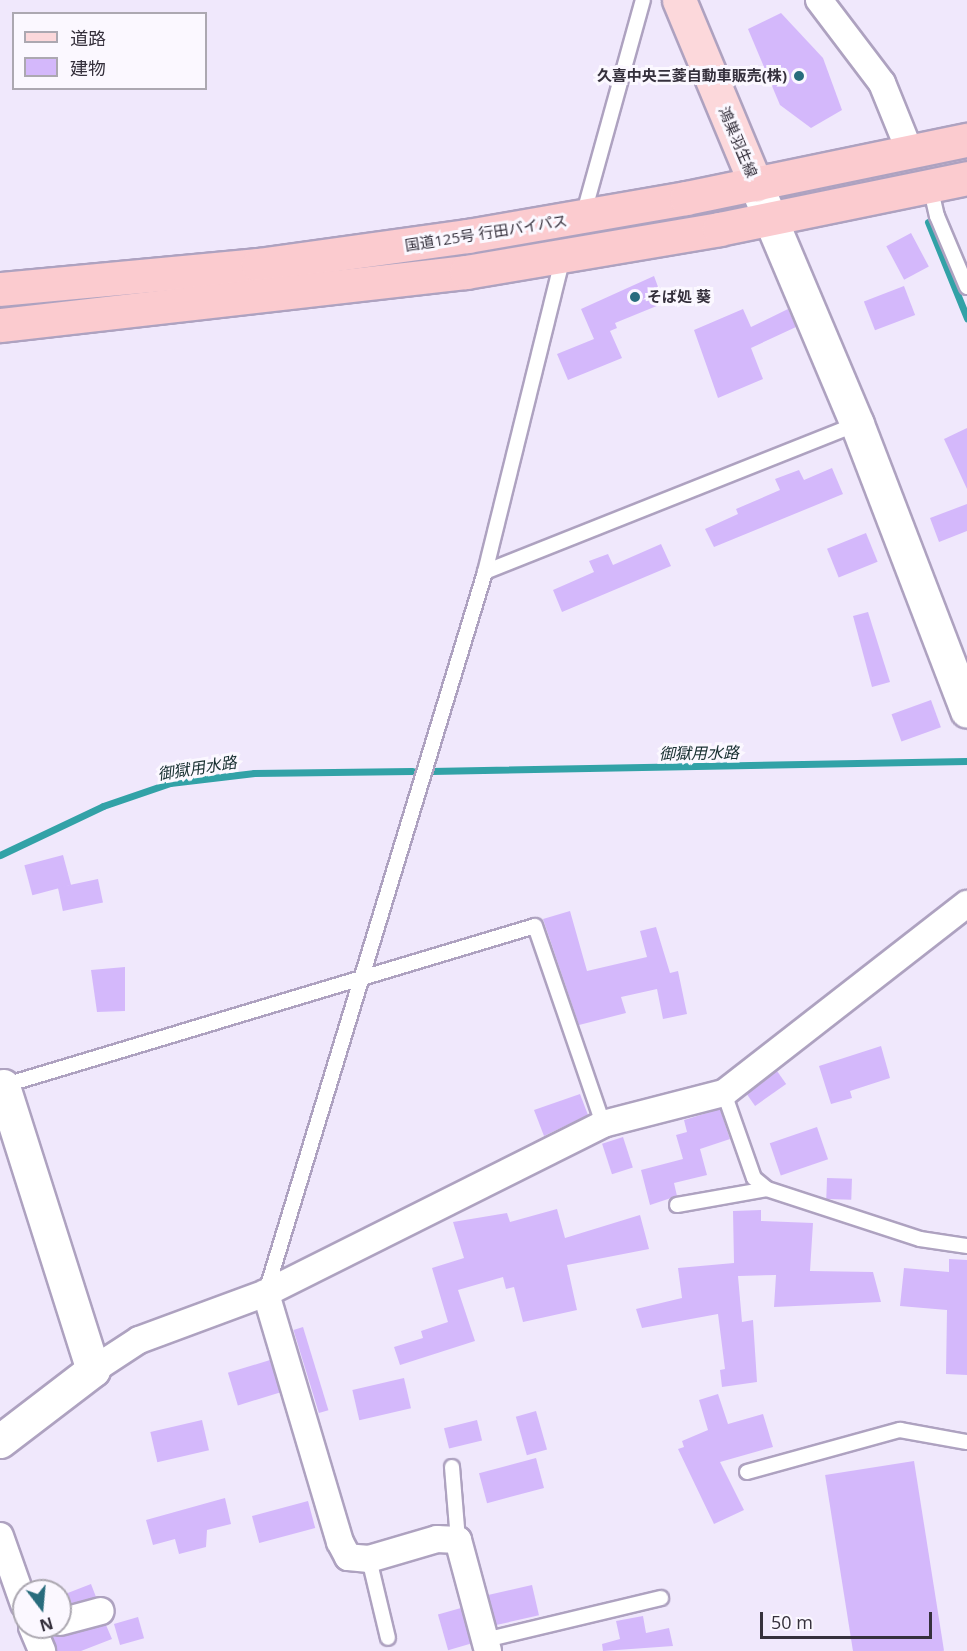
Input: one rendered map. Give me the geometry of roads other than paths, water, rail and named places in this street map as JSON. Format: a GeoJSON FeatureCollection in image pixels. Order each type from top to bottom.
{"type":"FeatureCollection","features":[{"type":"Feature","properties":{"kind":"highway","name":"国道125号 行田バイパス"},"geometry":{"type":"LineString","coordinates":[[0,289],[258,265],[582,218],[756,185],[967,140]]}},
{"type":"Feature","properties":{"kind":"highway"},"geometry":{"type":"LineString","coordinates":[[0,325],[367,285],[563,256],[771,219],[967,178]]}},
{"type":"Feature","properties":{"kind":"main road","name":"鴻巣羽生線"},"geometry":{"type":"LineString","coordinates":[[679,0],[756,185]]}},
{"type":"Feature","properties":{"kind":"street"},"geometry":{"type":"LineString","coordinates":[[819,0],[882,84],[910,152]]}},
{"type":"Feature","properties":{"kind":"street"},"geometry":{"type":"LineString","coordinates":[[756,185],[857,424],[967,711]]}},
{"type":"Feature","properties":{"kind":"street"},"geometry":{"type":"LineString","coordinates":[[0,1442],[93,1370],[139,1340],[266,1293],[603,1124],[724,1092],[967,904]]}},
{"type":"Feature","properties":{"kind":"street"},"geometry":{"type":"LineString","coordinates":[[2,1086],[93,1370]]}},
{"type":"Feature","properties":{"kind":"street"},"geometry":{"type":"LineString","coordinates":[[266,1293],[340,1542],[348,1557],[369,1559],[437,1539],[458,1540],[487,1646]]}},
{"type":"Feature","properties":{"kind":"street"},"geometry":{"type":"LineString","coordinates":[[0,1536],[15,1579]]}},
{"type":"Feature","properties":{"kind":"street"},"geometry":{"type":"LineString","coordinates":[[72,1619],[101,1611]]}},
{"type":"Feature","properties":{"kind":"lane"},"geometry":{"type":"LineString","coordinates":[[582,218],[643,0]]}},
{"type":"Feature","properties":{"kind":"lane"},"geometry":{"type":"LineString","coordinates":[[930,186],[937,216],[967,287]]}},
{"type":"Feature","properties":{"kind":"lane"},"geometry":{"type":"LineString","coordinates":[[266,1293],[485,572],[563,256]]}},
{"type":"Feature","properties":{"kind":"lane"},"geometry":{"type":"LineString","coordinates":[[485,572],[857,424]]}},
{"type":"Feature","properties":{"kind":"lane"},"geometry":{"type":"LineString","coordinates":[[2,1086],[535,926],[603,1124]]}},
{"type":"Feature","properties":{"kind":"lane"},"geometry":{"type":"LineString","coordinates":[[724,1092],[754,1178],[767,1189],[920,1239],[967,1246]]}},
{"type":"Feature","properties":{"kind":"lane"},"geometry":{"type":"LineString","coordinates":[[677,1205],[767,1189]]}},
{"type":"Feature","properties":{"kind":"lane"},"geometry":{"type":"LineString","coordinates":[[747,1472],[900,1430],[967,1442]]}},
{"type":"Feature","properties":{"kind":"lane"},"geometry":{"type":"LineString","coordinates":[[452,1467],[458,1540]]}},
{"type":"Feature","properties":{"kind":"lane"},"geometry":{"type":"LineString","coordinates":[[369,1559],[388,1638]]}},
{"type":"Feature","properties":{"kind":"lane"},"geometry":{"type":"LineString","coordinates":[[487,1646],[661,1598]]}},
{"type":"Feature","properties":{"kind":"waterway"},"geometry":{"type":"LineString","coordinates":[[928,222],[967,318]]}},
{"type":"Feature","properties":{"kind":"waterway","name":"御獄用水路"},"geometry":{"type":"LineString","coordinates":[[431,771],[967,761]]}},
{"type":"Feature","properties":{"kind":"waterway","name":"御獄用水路"},"geometry":{"type":"LineString","coordinates":[[0,855],[103,806],[170,783],[254,773],[412,771]]}},
{"type":"Feature","properties":{"kind":"place","name":"久喜中央三菱自動車販売(株)"},"geometry":{"type":"Point","coordinates":[799,76]}},
{"type":"Feature","properties":{"kind":"place","name":"そば処 葵"},"geometry":{"type":"Point","coordinates":[635,297]}}]}
